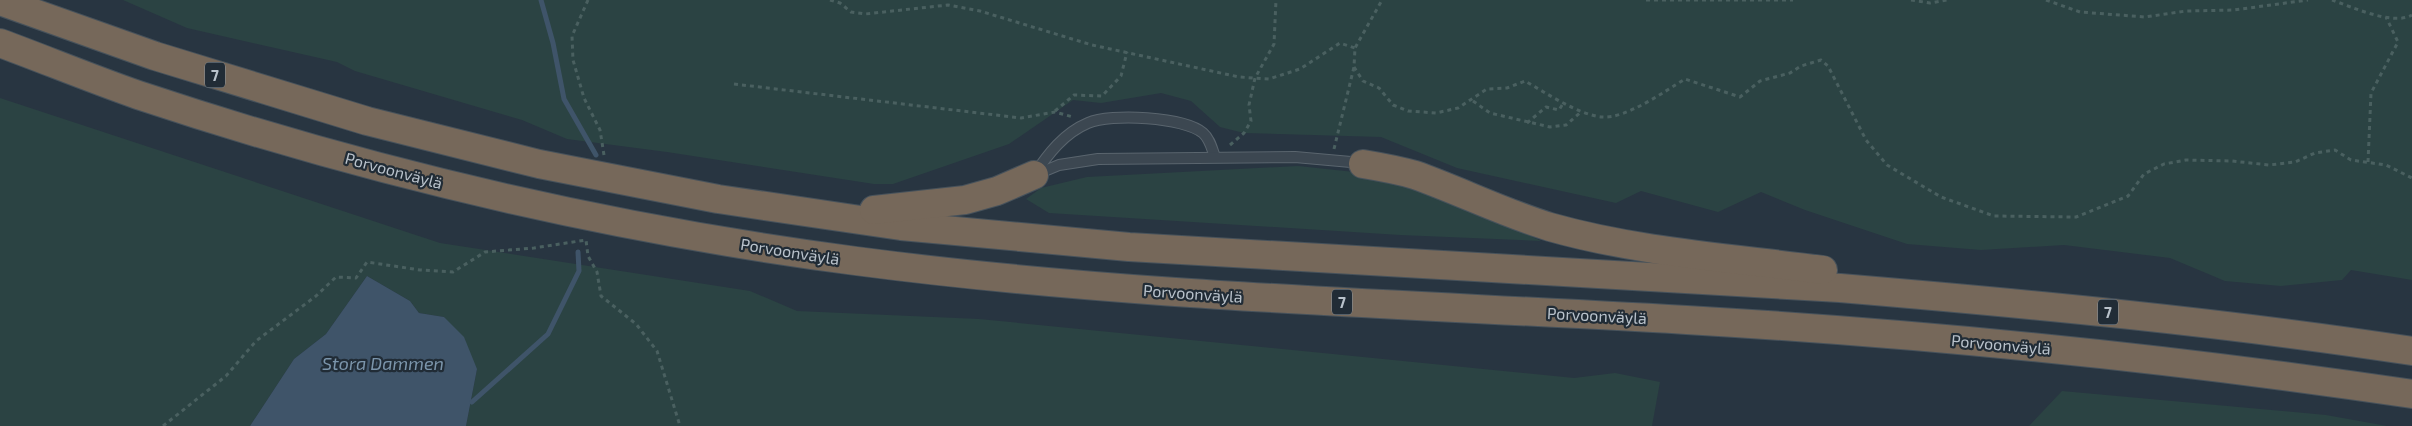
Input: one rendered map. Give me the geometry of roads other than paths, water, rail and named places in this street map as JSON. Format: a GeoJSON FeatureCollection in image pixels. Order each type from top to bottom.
{"type":"FeatureCollection","features":[{"type":"Feature","properties":{"kind":"highway","name":"7"},"geometry":{"type":"LineString","coordinates":[[0,1],[155,56],[434,139],[613,180],[818,214],[965,233],[1129,247],[1840,288],[1929,295],[2278,331],[2412,351]]}},
{"type":"Feature","properties":{"kind":"highway","name":"Porvoonväylä"},"geometry":{"type":"LineString","coordinates":[[0,43],[135,94],[282,140],[393,171],[618,223],[856,261],[1034,282],[1208,295],[1707,321],[1993,342],[2197,364],[2412,394]]}},
{"type":"Feature","properties":{"kind":"highway"},"geometry":{"type":"LineString","coordinates":[[1363,164],[1413,175],[1531,220],[1578,234],[1688,253],[1842,272],[1929,295]]}},
{"type":"Feature","properties":{"kind":"highway"},"geometry":{"type":"LineString","coordinates":[[818,214],[922,207],[965,200],[997,191],[1034,175]]}},
{"type":"Feature","properties":{"kind":"lane"},"geometry":{"type":"LineString","coordinates":[[1034,175],[1051,150],[1069,134],[1089,122],[1116,119],[1156,119],[1192,127],[1208,139],[1215,157]]}},
{"type":"Feature","properties":{"kind":"lane"},"geometry":{"type":"LineString","coordinates":[[1034,175],[1059,165],[1077,161],[1215,157],[1332,160],[1363,164]]}},
{"type":"Feature","properties":{"kind":"water","name":"Stora Dammen"},"geometry":{"type":"Polygon","coordinates":[[[367,276],[410,301],[419,313],[444,317],[464,337],[477,369],[466,426],[250,426],[294,359],[326,334],[367,276]]]}},
{"type":"Feature","properties":{"kind":"waterway"},"geometry":{"type":"LineString","coordinates":[[541,0],[553,43],[564,99],[596,155]]}},
{"type":"Feature","properties":{"kind":"waterway"},"geometry":{"type":"LineString","coordinates":[[472,402],[548,334],[579,271],[578,252]]}}]}
